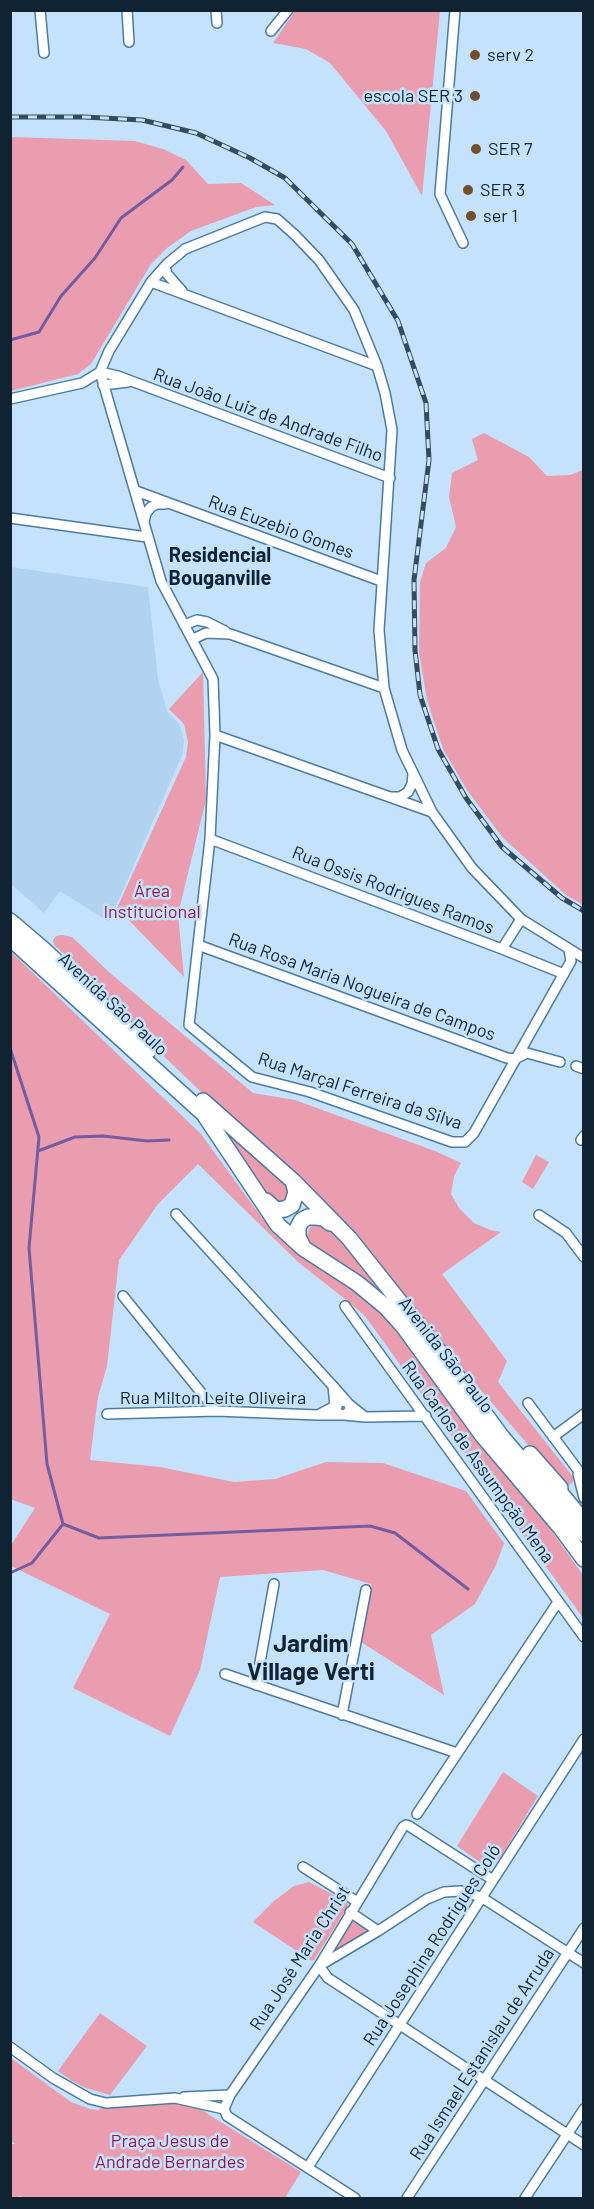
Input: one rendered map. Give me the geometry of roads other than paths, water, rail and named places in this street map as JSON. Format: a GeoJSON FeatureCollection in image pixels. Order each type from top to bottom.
{"type":"FeatureCollection","features":[{"type":"Feature","properties":{"kind":"main road","name":"Avenida São Paulo"},"geometry":{"type":"LineString","coordinates":[[10,921],[293,1182],[349,1238],[434,1345],[501,1436],[584,1534]]}},
{"type":"Feature","properties":{"kind":"main road","name":"Avenida São Paulo"},"geometry":{"type":"LineString","coordinates":[[10,938],[204,1114],[278,1225],[303,1248],[357,1282],[392,1313],[483,1436],[561,1528],[584,1559]]}},
{"type":"Feature","properties":{"kind":"main road"},"geometry":{"type":"LineString","coordinates":[[247,1178],[276,1210],[292,1205],[296,1192],[293,1182]]}},
{"type":"Feature","properties":{"kind":"main road"},"geometry":{"type":"LineString","coordinates":[[303,1248],[298,1237],[298,1227],[302,1220],[309,1217],[324,1218],[349,1238]]}},
{"type":"Feature","properties":{"kind":"main road"},"geometry":{"type":"LineString","coordinates":[[434,1345],[560,1488]]}},
{"type":"Feature","properties":{"kind":"street"},"geometry":{"type":"LineString","coordinates":[[40,10],[44,53]]}},
{"type":"Feature","properties":{"kind":"street"},"geometry":{"type":"LineString","coordinates":[[127,10],[129,42]]}},
{"type":"Feature","properties":{"kind":"street"},"geometry":{"type":"LineString","coordinates":[[216,10],[217,23]]}},
{"type":"Feature","properties":{"kind":"street"},"geometry":{"type":"LineString","coordinates":[[271,31],[288,10]]}},
{"type":"Feature","properties":{"kind":"street"},"geometry":{"type":"LineString","coordinates":[[455,10],[440,194],[463,243]]}},
{"type":"Feature","properties":{"kind":"street"},"geometry":{"type":"LineString","coordinates":[[198,945],[210,839],[215,735],[213,679],[160,581],[100,372],[108,351],[152,282],[165,267],[185,249],[265,217],[277,219],[319,260],[345,294],[377,366],[385,393],[392,430],[379,630],[384,688],[402,750],[432,812],[472,868],[521,919],[584,958]]}},
{"type":"Feature","properties":{"kind":"street"},"geometry":{"type":"LineString","coordinates":[[165,267],[175,285],[189,296]]}},
{"type":"Feature","properties":{"kind":"street"},"geometry":{"type":"LineString","coordinates":[[152,282],[377,366]]}},
{"type":"Feature","properties":{"kind":"street"},"geometry":{"type":"LineString","coordinates":[[10,399],[82,383],[100,372]]}},
{"type":"Feature","properties":{"kind":"street","name":"Rua João Luiz de Andrade Filho"},"geometry":{"type":"LineString","coordinates":[[100,372],[117,376],[390,478]]}},
{"type":"Feature","properties":{"kind":"street","name":"Rua João Luiz de Andrade Filho"},"geometry":{"type":"LineString","coordinates":[[103,385],[123,381],[133,383]]}},
{"type":"Feature","properties":{"kind":"street","name":"Rua Euzebio Gomes"},"geometry":{"type":"LineString","coordinates":[[136,491],[381,582]]}},
{"type":"Feature","properties":{"kind":"street"},"geometry":{"type":"LineString","coordinates":[[144,524],[146,513],[151,507],[157,504],[170,504]]}},
{"type":"Feature","properties":{"kind":"street"},"geometry":{"type":"LineString","coordinates":[[10,518],[147,537]]}},
{"type":"Feature","properties":{"kind":"street"},"geometry":{"type":"LineString","coordinates":[[184,625],[197,620],[207,622],[230,634],[384,688]]}},
{"type":"Feature","properties":{"kind":"street"},"geometry":{"type":"LineString","coordinates":[[193,639],[206,633],[230,634]]}},
{"type":"Feature","properties":{"kind":"street"},"geometry":{"type":"LineString","coordinates":[[215,735],[432,812]]}},
{"type":"Feature","properties":{"kind":"street"},"geometry":{"type":"LineString","coordinates":[[389,797],[400,797],[408,792],[414,773]]}},
{"type":"Feature","properties":{"kind":"street","name":"Rua Ossis Rodrigues Ramos"},"geometry":{"type":"LineString","coordinates":[[210,839],[564,974]]}},
{"type":"Feature","properties":{"kind":"street"},"geometry":{"type":"LineString","coordinates":[[502,949],[521,919]]}},
{"type":"Feature","properties":{"kind":"street","name":"Rua Marçal Ferreira da Silva"},"geometry":{"type":"LineString","coordinates":[[198,945],[189,1024],[252,1077],[310,1092],[452,1142],[465,1142],[474,1133],[515,1059]]}},
{"type":"Feature","properties":{"kind":"street","name":"Rua Rosa Maria Nogueira de Campos"},"geometry":{"type":"LineString","coordinates":[[198,945],[507,1058],[515,1059],[527,1053],[560,1062]]}},
{"type":"Feature","properties":{"kind":"street"},"geometry":{"type":"LineString","coordinates":[[515,1059],[571,961],[569,950]]}},
{"type":"Feature","properties":{"kind":"street"},"geometry":{"type":"LineString","coordinates":[[176,1215],[348,1403],[365,1417]]}},
{"type":"Feature","properties":{"kind":"street"},"geometry":{"type":"LineString","coordinates":[[539,1215],[566,1233],[584,1257]]}},
{"type":"Feature","properties":{"kind":"street"},"geometry":{"type":"LineString","coordinates":[[574,1244],[584,1237]]}},
{"type":"Feature","properties":{"kind":"street"},"geometry":{"type":"LineString","coordinates":[[123,1296],[216,1411]]}},
{"type":"Feature","properties":{"kind":"street","name":"Rua Carlos de Assumpção Mena"},"geometry":{"type":"LineString","coordinates":[[345,1306],[584,1637]]}},
{"type":"Feature","properties":{"kind":"street"},"geometry":{"type":"LineString","coordinates":[[333,1386],[336,1411],[343,1415],[350,1409],[348,1403]]}},
{"type":"Feature","properties":{"kind":"street"},"geometry":{"type":"LineString","coordinates":[[318,1415],[340,1401],[348,1403]]}},
{"type":"Feature","properties":{"kind":"street"},"geometry":{"type":"LineString","coordinates":[[528,1403],[581,1480],[584,1498]]}},
{"type":"Feature","properties":{"kind":"street","name":"Rua Milton Leite Oliveira"},"geometry":{"type":"LineString","coordinates":[[107,1414],[216,1411],[365,1417],[426,1416]]}},
{"type":"Feature","properties":{"kind":"street"},"geometry":{"type":"LineString","coordinates":[[553,1437],[584,1414]]}},
{"type":"Feature","properties":{"kind":"street"},"geometry":{"type":"LineString","coordinates":[[560,1488],[574,1490],[581,1480]]}},
{"type":"Feature","properties":{"kind":"street"},"geometry":{"type":"LineString","coordinates":[[560,1488],[584,1517]]}},
{"type":"Feature","properties":{"kind":"street"},"geometry":{"type":"LineString","coordinates":[[256,1685],[274,1584]]}},
{"type":"Feature","properties":{"kind":"street"},"geometry":{"type":"LineString","coordinates":[[342,1715],[366,1590]]}},
{"type":"Feature","properties":{"kind":"street"},"geometry":{"type":"LineString","coordinates":[[417,1814],[558,1602]]}},
{"type":"Feature","properties":{"kind":"street"},"geometry":{"type":"LineString","coordinates":[[225,1674],[458,1753]]}},
{"type":"Feature","properties":{"kind":"street","name":"Rua Josephina Rodrigues Coló"},"geometry":{"type":"LineString","coordinates":[[308,2167],[584,1739]]}},
{"type":"Feature","properties":{"kind":"street","name":"Rua José Maria Christ"},"geometry":{"type":"LineString","coordinates":[[224,2109],[230,2095],[319,1965],[356,1901],[406,1825],[493,1880]]}},
{"type":"Feature","properties":{"kind":"street"},"geometry":{"type":"LineString","coordinates":[[303,1867],[356,1901]]}},
{"type":"Feature","properties":{"kind":"street"},"geometry":{"type":"LineString","coordinates":[[584,1963],[481,1897],[461,1891],[444,1892],[427,1899],[319,1965],[328,1978],[584,2145]]}},
{"type":"Feature","properties":{"kind":"street"},"geometry":{"type":"LineString","coordinates":[[350,1912],[378,1931]]}},
{"type":"Feature","properties":{"kind":"street","name":"Rua Ismael Estanislau de Arruda"},"geometry":{"type":"LineString","coordinates":[[407,2199],[584,1928]]}},
{"type":"Feature","properties":{"kind":"street"},"geometry":{"type":"LineString","coordinates":[[10,2048],[62,2084],[90,2099],[106,2103],[194,2095],[230,2095]]}},
{"type":"Feature","properties":{"kind":"street"},"geometry":{"type":"LineString","coordinates":[[175,2098],[224,2109],[227,2116],[355,2199]]}},
{"type":"Feature","properties":{"kind":"street"},"geometry":{"type":"LineString","coordinates":[[525,2199],[584,2109]]}},
{"type":"Feature","properties":{"kind":"waterway"},"geometry":{"type":"LineString","coordinates":[[10,340],[39,332],[61,296],[95,258],[121,218],[172,180],[183,167]]}},
{"type":"Feature","properties":{"kind":"waterway"},"geometry":{"type":"LineString","coordinates":[[10,1048],[39,1137],[29,1248],[47,1464],[63,1524],[32,1563],[10,1573]]}},
{"type":"Feature","properties":{"kind":"waterway"},"geometry":{"type":"LineString","coordinates":[[38,1151],[75,1137],[103,1136],[147,1141],[169,1140]]}},
{"type":"Feature","properties":{"kind":"waterway"},"geometry":{"type":"LineString","coordinates":[[63,1524],[99,1538],[370,1526],[395,1533],[468,1589]]}},
{"type":"Feature","properties":{"kind":"railway"},"geometry":{"type":"LineString","coordinates":[[10,117],[142,120],[196,133],[250,158],[285,178],[352,244],[398,321],[426,403],[429,460],[414,580],[415,650],[420,695],[438,749],[466,798],[502,847],[562,898],[584,911]]}},
{"type":"Feature","properties":{"kind":"place","name":"serv 2"},"geometry":{"type":"Point","coordinates":[475,55]}},
{"type":"Feature","properties":{"kind":"place","name":"escola SER 3"},"geometry":{"type":"Point","coordinates":[475,96]}},
{"type":"Feature","properties":{"kind":"place","name":"SER 7"},"geometry":{"type":"Point","coordinates":[476,149]}},
{"type":"Feature","properties":{"kind":"place","name":"SER 3"},"geometry":{"type":"Point","coordinates":[468,190]}},
{"type":"Feature","properties":{"kind":"place","name":"ser 1"},"geometry":{"type":"Point","coordinates":[471,216]}},
{"type":"Feature","properties":{"kind":"district","name":"Residencial Bouganville"},"geometry":{"type":"Point","coordinates":[220,566]}},
{"type":"Feature","properties":{"kind":"district","name":"Jardim Village Verti"},"geometry":{"type":"Point","coordinates":[311,1658]}},
{"type":"Feature","properties":{"kind":"park label","name":"Área Institucional"},"geometry":{"type":"Point","coordinates":[152,901]}},
{"type":"Feature","properties":{"kind":"park label","name":"Praça Jesus de Andrade Bernardes"},"geometry":{"type":"Point","coordinates":[170,2151]}}]}
